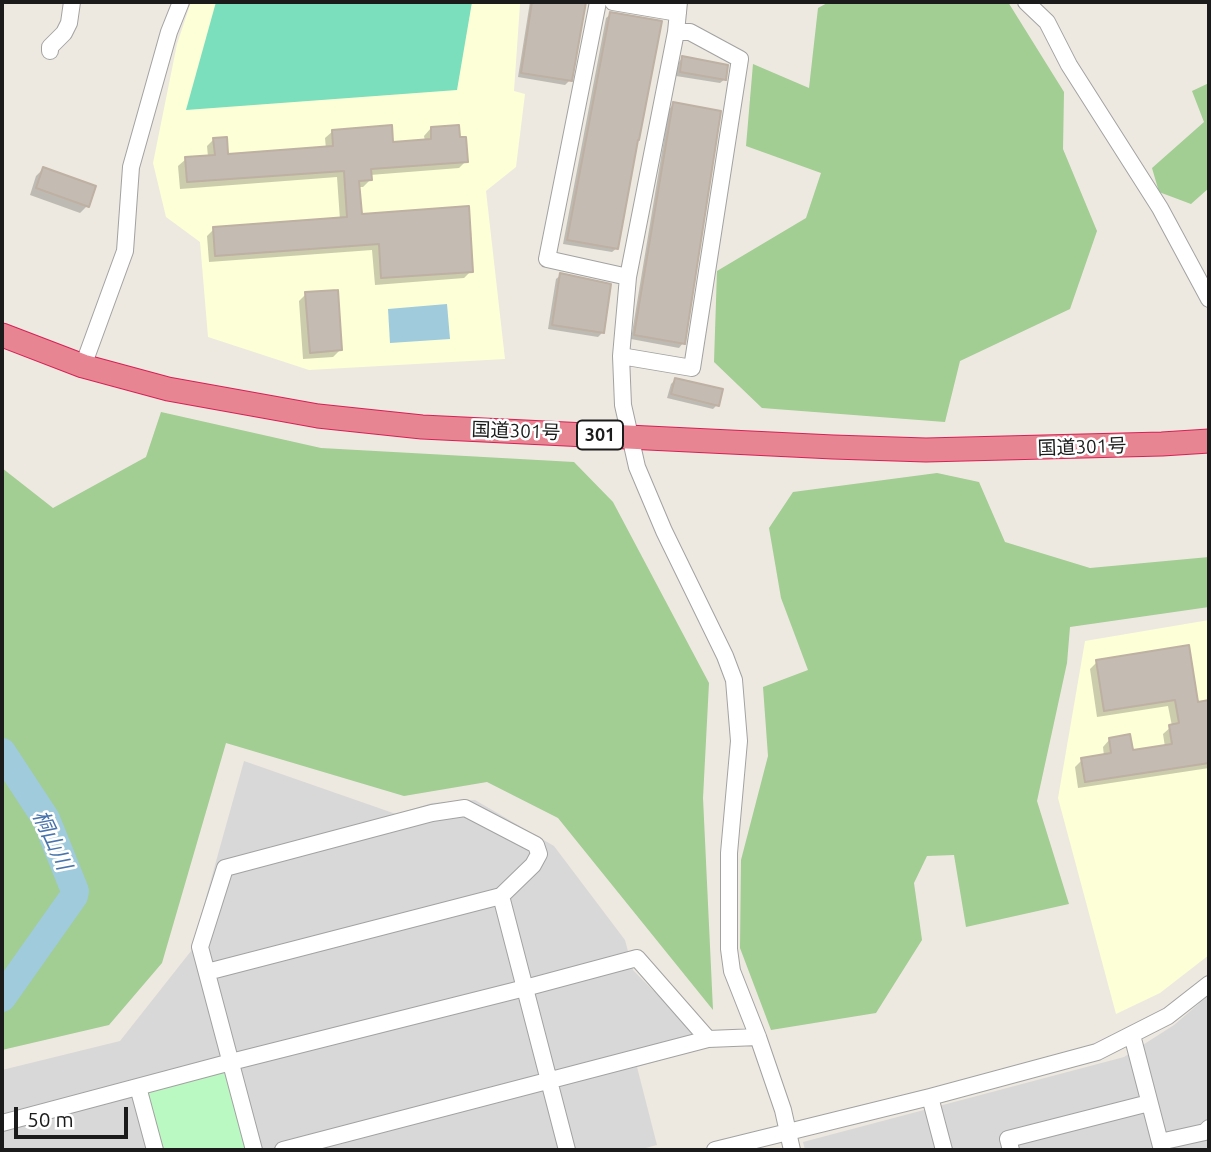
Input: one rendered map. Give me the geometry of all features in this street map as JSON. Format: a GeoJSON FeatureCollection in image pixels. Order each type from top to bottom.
{"type":"FeatureCollection","features":[{"type":"Feature","properties":{"kind":"highway","name":"国道301号"},"geometry":{"type":"LineString","coordinates":[[2,335],[83,366],[168,389],[318,416],[422,427],[926,450],[1209,441]]}},
{"type":"Feature","properties":{"kind":"street"},"geometry":{"type":"LineString","coordinates":[[50,51],[50,47],[64,33],[69,23],[72,2]]}},
{"type":"Feature","properties":{"kind":"street"},"geometry":{"type":"LineString","coordinates":[[83,366],[125,251],[131,167],[169,32],[181,2]]}},
{"type":"Feature","properties":{"kind":"street"},"geometry":{"type":"LineString","coordinates":[[598,2],[547,259],[628,277]]}},
{"type":"Feature","properties":{"kind":"street"},"geometry":{"type":"LineString","coordinates":[[613,2],[679,8],[628,277],[621,356],[623,405],[637,467],[734,680],[739,741],[729,853],[729,949],[732,971],[783,1110],[792,1150]]}},
{"type":"Feature","properties":{"kind":"street"},"geometry":{"type":"LineString","coordinates":[[1026,2],[1047,22],[1069,65],[1160,208],[1209,299]]}},
{"type":"Feature","properties":{"kind":"street"},"geometry":{"type":"LineString","coordinates":[[621,356],[692,368],[740,59],[690,32],[676,32]]}},
{"type":"Feature","properties":{"kind":"street"},"geometry":{"type":"LineString","coordinates":[[207,972],[501,895],[533,865],[539,853],[536,845],[465,808],[432,813],[225,868],[200,947],[254,1150]]}},
{"type":"Feature","properties":{"kind":"street"},"geometry":{"type":"LineString","coordinates":[[501,895],[567,1150]]}},
{"type":"Feature","properties":{"kind":"street"},"geometry":{"type":"LineString","coordinates":[[2,1123],[637,958],[708,1039]]}},
{"type":"Feature","properties":{"kind":"street"},"geometry":{"type":"LineString","coordinates":[[715,1150],[1097,1052],[1168,1016],[1209,984]]}},
{"type":"Feature","properties":{"kind":"street"},"geometry":{"type":"LineString","coordinates":[[1132,1035],[1161,1146],[1205,1132],[1209,1128]]}},
{"type":"Feature","properties":{"kind":"street"},"geometry":{"type":"LineString","coordinates":[[283,1150],[708,1039],[758,1037]]}},
{"type":"Feature","properties":{"kind":"street"},"geometry":{"type":"LineString","coordinates":[[138,1087],[155,1150]]}},
{"type":"Feature","properties":{"kind":"street"},"geometry":{"type":"LineString","coordinates":[[930,1097],[944,1150]]}},
{"type":"Feature","properties":{"kind":"street"},"geometry":{"type":"LineString","coordinates":[[1011,1150],[1008,1139],[1149,1104]]}},
{"type":"Feature","properties":{"kind":"shaded area"},"geometry":{"type":"Polygon","coordinates":[[[191,2],[519,2],[514,91],[525,94],[516,167],[486,191],[505,359],[309,370],[208,337],[200,242],[166,217],[153,163],[177,44],[191,2]]]}},
{"type":"Feature","properties":{"kind":"shaded area"},"geometry":{"type":"Polygon","coordinates":[[[1209,620],[1209,955],[1160,993],[1116,1014],[1058,798],[1085,641],[1209,620]]]}},
{"type":"Feature","properties":{"kind":"shaded area"},"geometry":{"type":"Polygon","coordinates":[[[244,761],[396,814],[432,803],[475,800],[554,846],[625,940],[633,970],[689,1027],[703,1048],[637,1067],[657,1145],[638,1150],[2,1150],[2,1070],[120,1041],[191,951],[244,761]]]}},
{"type":"Feature","properties":{"kind":"shaded area"},"geometry":{"type":"Polygon","coordinates":[[[1209,995],[1209,1150],[805,1150],[803,1142],[1124,1057],[1174,1025],[1209,995]]]}},
{"type":"Feature","properties":{"kind":"green space"},"geometry":{"type":"Polygon","coordinates":[[[216,2],[472,2],[457,90],[186,110],[216,2]]]}},
{"type":"Feature","properties":{"kind":"green space"},"geometry":{"type":"Polygon","coordinates":[[[829,2],[1008,2],[1064,92],[1063,149],[1097,231],[1070,309],[960,361],[945,422],[762,408],[714,362],[717,271],[806,218],[821,173],[746,146],[753,64],[809,88],[818,8],[829,2]]]}},
{"type":"Feature","properties":{"kind":"green space"},"geometry":{"type":"Polygon","coordinates":[[[1209,83],[1209,188],[1191,204],[1159,192],[1152,168],[1204,122],[1192,91],[1209,83]]]}},
{"type":"Feature","properties":{"kind":"green space"},"geometry":{"type":"Polygon","coordinates":[[[161,412],[321,448],[574,462],[613,502],[709,683],[703,798],[713,1010],[558,818],[487,782],[404,796],[226,743],[162,963],[109,1025],[2,1050],[2,468],[53,508],[146,457],[161,412]]]}},
{"type":"Feature","properties":{"kind":"green space"},"geometry":{"type":"Polygon","coordinates":[[[937,473],[979,482],[1005,542],[1090,568],[1209,557],[1209,607],[1070,627],[1067,663],[1037,801],[1069,904],[966,927],[954,855],[927,856],[914,883],[922,940],[876,1013],[771,1030],[740,948],[741,860],[768,756],[763,687],[808,670],[781,598],[769,528],[793,492],[937,473]]]}},
{"type":"Feature","properties":{"kind":"green space"},"geometry":{"type":"Polygon","coordinates":[[[227,1072],[248,1150],[160,1150],[145,1093],[227,1072]]]}},
{"type":"Feature","properties":{"kind":"water"},"geometry":{"type":"Polygon","coordinates":[[[447,304],[450,339],[390,343],[388,309],[447,304]]]}},
{"type":"Feature","properties":{"kind":"building"},"geometry":{"type":"Polygon","coordinates":[[[532,2],[586,2],[572,81],[521,73],[532,2]]]}},
{"type":"Feature","properties":{"kind":"building"},"geometry":{"type":"Polygon","coordinates":[[[610,12],[662,21],[618,249],[567,240],[610,12]]]}},
{"type":"Feature","properties":{"kind":"building"},"geometry":{"type":"Polygon","coordinates":[[[682,56],[728,65],[726,80],[680,72],[682,56]]]}},
{"type":"Feature","properties":{"kind":"building"},"geometry":{"type":"Polygon","coordinates":[[[673,102],[721,111],[685,344],[634,335],[673,102]]]}},
{"type":"Feature","properties":{"kind":"building"},"geometry":{"type":"Polygon","coordinates":[[[392,125],[393,142],[431,139],[431,127],[459,125],[460,137],[466,137],[468,162],[371,169],[372,180],[359,181],[362,214],[469,206],[473,272],[381,278],[379,244],[215,256],[213,227],[347,217],[344,171],[187,182],[185,157],[215,155],[213,138],[227,137],[228,154],[333,146],[332,130],[392,125]]]}},
{"type":"Feature","properties":{"kind":"building"},"geometry":{"type":"Polygon","coordinates":[[[43,167],[96,186],[89,207],[36,188],[43,167]]]}},
{"type":"Feature","properties":{"kind":"building"},"geometry":{"type":"Polygon","coordinates":[[[560,273],[611,284],[604,333],[552,325],[560,273]]]}},
{"type":"Feature","properties":{"kind":"building"},"geometry":{"type":"Polygon","coordinates":[[[338,290],[342,350],[310,353],[305,292],[338,290]]]}},
{"type":"Feature","properties":{"kind":"building"},"geometry":{"type":"Polygon","coordinates":[[[675,378],[723,389],[719,406],[671,394],[675,378]]]}},
{"type":"Feature","properties":{"kind":"building"},"geometry":{"type":"Polygon","coordinates":[[[1189,645],[1198,702],[1209,700],[1209,763],[1085,782],[1081,758],[1111,753],[1109,738],[1130,734],[1133,750],[1172,744],[1169,725],[1179,723],[1175,700],[1104,711],[1096,660],[1189,645]]]}},
{"type":"Feature","properties":{"kind":"waterway","name":"桐山川"},"geometry":{"type":"LineString","coordinates":[[2,752],[46,819],[75,891],[2,998]]}}]}
